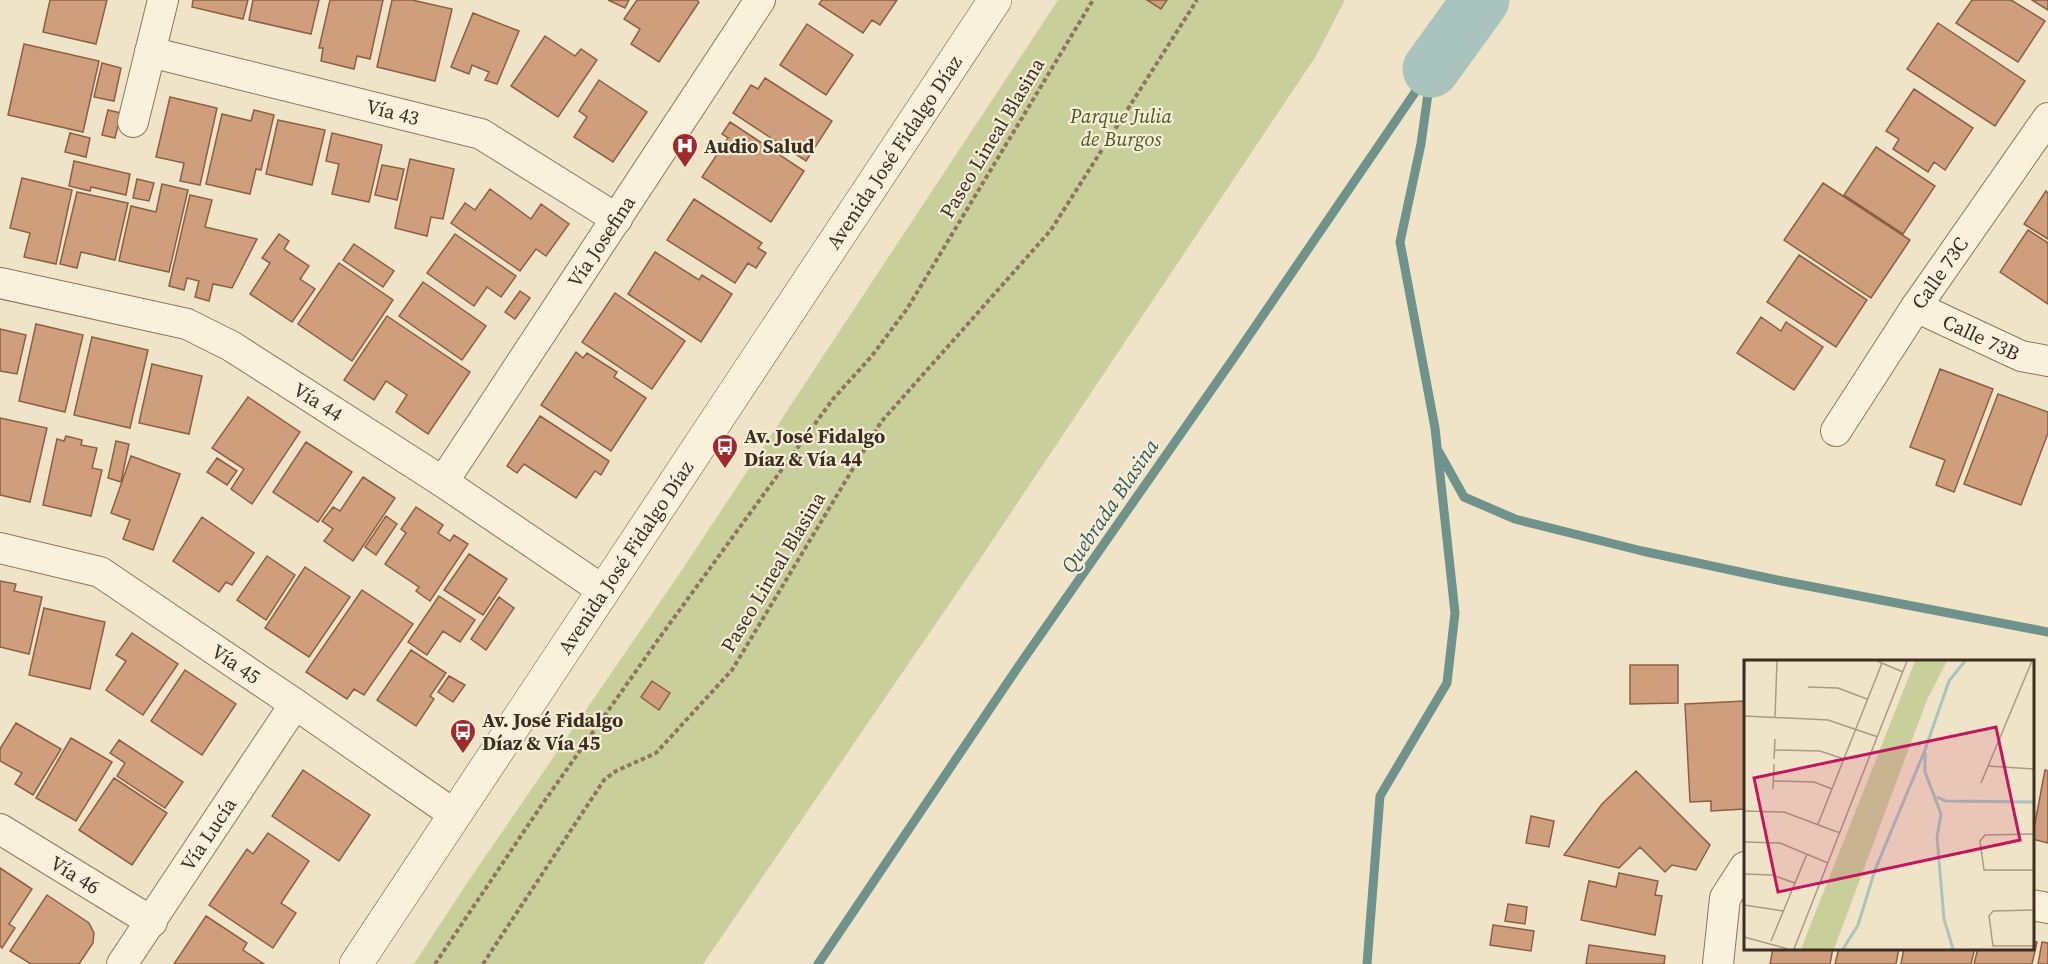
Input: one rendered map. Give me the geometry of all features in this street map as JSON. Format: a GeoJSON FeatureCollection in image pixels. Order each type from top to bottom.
{"type":"FeatureCollection","features":[{"type":"Feature","properties":{"kind":"street"},"geometry":{"type":"LineString","coordinates":[[133,122],[163,0]]}},
{"type":"Feature","properties":{"kind":"street","name":"Vía Josefina"},"geometry":{"type":"LineString","coordinates":[[443,482],[760,0]]}},
{"type":"Feature","properties":{"kind":"street","name":"Avenida José Fidalgo Díaz"},"geometry":{"type":"LineString","coordinates":[[356,964],[995,0]]}},
{"type":"Feature","properties":{"kind":"street","name":"Vía 43"},"geometry":{"type":"LineString","coordinates":[[150,52],[481,134],[617,219]]}},
{"type":"Feature","properties":{"kind":"street","name":"Calle 73C"},"geometry":{"type":"LineString","coordinates":[[1836,431],[1916,307],[2048,118]]}},
{"type":"Feature","properties":{"kind":"street","name":"Vía 44"},"geometry":{"type":"LineString","coordinates":[[0,283],[187,324],[231,346],[443,482],[604,591]]}},
{"type":"Feature","properties":{"kind":"street","name":"Calle 73B"},"geometry":{"type":"LineString","coordinates":[[1916,307],[2021,356],[2048,361]]}},
{"type":"Feature","properties":{"kind":"street","name":"Vía 45"},"geometry":{"type":"LineString","coordinates":[[0,548],[100,572],[454,815]]}},
{"type":"Feature","properties":{"kind":"street","name":"Vía Lucía"},"geometry":{"type":"LineString","coordinates":[[122,964],[295,704]]}},
{"type":"Feature","properties":{"kind":"street","name":"Vía 46"},"geometry":{"type":"LineString","coordinates":[[0,829],[152,922]]}},
{"type":"Feature","properties":{"kind":"street"},"geometry":{"type":"LineString","coordinates":[[1718,964],[1725,898],[1744,869]]}},
{"type":"Feature","properties":{"kind":"street"},"geometry":{"type":"LineString","coordinates":[[2033,905],[2048,908]]}},
{"type":"Feature","properties":{"kind":"path","name":"Paseo Lineal Blasina"},"geometry":{"type":"LineString","coordinates":[[435,964],[666,627],[833,399],[871,357],[908,309],[1093,0]]}},
{"type":"Feature","properties":{"kind":"path","name":"Paseo Lineal Blasina"},"geometry":{"type":"LineString","coordinates":[[483,964],[604,780],[616,771],[656,753],[732,670],[881,422],[1051,230],[1197,0]]}},
{"type":"Feature","properties":{"kind":"green space","name":"Parque Julia de Burgos"},"geometry":{"type":"Polygon","coordinates":[[[1058,0],[1345,0],[1316,56],[976,565],[703,964],[414,964],[680,573],[1058,0]]]}},
{"type":"Feature","properties":{"kind":"building"},"geometry":{"type":"Polygon","coordinates":[[[50,0],[107,0],[96,44],[43,32],[50,0]]]}},
{"type":"Feature","properties":{"kind":"building"},"geometry":{"type":"Polygon","coordinates":[[[193,0],[248,0],[243,19],[192,7],[193,0]]]}},
{"type":"Feature","properties":{"kind":"building"},"geometry":{"type":"Polygon","coordinates":[[[253,0],[319,0],[311,34],[249,20],[253,0]]]}},
{"type":"Feature","properties":{"kind":"building"},"geometry":{"type":"Polygon","coordinates":[[[330,0],[383,0],[370,59],[357,56],[354,69],[321,61],[323,48],[319,48],[330,0]]]}},
{"type":"Feature","properties":{"kind":"building"},"geometry":{"type":"Polygon","coordinates":[[[392,0],[412,0],[452,9],[435,81],[377,67],[392,0]]]}},
{"type":"Feature","properties":{"kind":"building"},"geometry":{"type":"Polygon","coordinates":[[[608,0],[629,0],[625,8],[608,0]]]}},
{"type":"Feature","properties":{"kind":"building"},"geometry":{"type":"Polygon","coordinates":[[[637,0],[697,0],[699,2],[659,62],[631,44],[640,29],[624,19],[637,0]]]}},
{"type":"Feature","properties":{"kind":"building"},"geometry":{"type":"Polygon","coordinates":[[[822,0],[897,0],[880,25],[872,20],[863,33],[819,4],[822,0]]]}},
{"type":"Feature","properties":{"kind":"building"},"geometry":{"type":"Polygon","coordinates":[[[1147,0],[1167,0],[1161,9],[1147,0]]]}},
{"type":"Feature","properties":{"kind":"building"},"geometry":{"type":"Polygon","coordinates":[[[1972,0],[2011,0],[2045,21],[2018,62],[1956,23],[1972,0]]]}},
{"type":"Feature","properties":{"kind":"building"},"geometry":{"type":"Polygon","coordinates":[[[2032,0],[2048,0],[2048,10],[2032,0]]]}},
{"type":"Feature","properties":{"kind":"building"},"geometry":{"type":"Polygon","coordinates":[[[473,13],[519,31],[497,84],[485,80],[489,72],[472,65],[469,74],[451,67],[473,13]]]}},
{"type":"Feature","properties":{"kind":"building"},"geometry":{"type":"Polygon","coordinates":[[[1938,23],[2025,81],[1995,126],[1907,69],[1938,23]]]}},
{"type":"Feature","properties":{"kind":"building"},"geometry":{"type":"Polygon","coordinates":[[[807,24],[853,55],[826,95],[780,65],[807,24]]]}},
{"type":"Feature","properties":{"kind":"building"},"geometry":{"type":"Polygon","coordinates":[[[545,36],[575,56],[581,49],[597,60],[558,117],[511,86],[545,36]]]}},
{"type":"Feature","properties":{"kind":"building"},"geometry":{"type":"Polygon","coordinates":[[[24,44],[99,61],[83,132],[8,115],[24,44]]]}},
{"type":"Feature","properties":{"kind":"building"},"geometry":{"type":"Polygon","coordinates":[[[102,63],[121,68],[114,101],[94,97],[102,63]]]}},
{"type":"Feature","properties":{"kind":"building"},"geometry":{"type":"Polygon","coordinates":[[[765,78],[832,121],[806,161],[733,113],[751,85],[758,89],[765,78]]]}},
{"type":"Feature","properties":{"kind":"building"},"geometry":{"type":"Polygon","coordinates":[[[599,80],[647,112],[613,162],[574,137],[587,117],[579,111],[599,80]]]}},
{"type":"Feature","properties":{"kind":"building"},"geometry":{"type":"Polygon","coordinates":[[[1914,89],[1973,128],[1945,170],[1934,162],[1928,172],[1893,149],[1899,139],[1886,131],[1914,89]]]}},
{"type":"Feature","properties":{"kind":"building"},"geometry":{"type":"Polygon","coordinates":[[[170,97],[217,108],[200,185],[180,181],[184,163],[156,157],[170,97]]]}},
{"type":"Feature","properties":{"kind":"building"},"geometry":{"type":"Polygon","coordinates":[[[108,110],[121,113],[115,138],[102,135],[108,110]]]}},
{"type":"Feature","properties":{"kind":"building"},"geometry":{"type":"Polygon","coordinates":[[[254,110],[274,115],[261,170],[256,169],[250,194],[206,184],[222,114],[251,121],[254,110]]]}},
{"type":"Feature","properties":{"kind":"building"},"geometry":{"type":"Polygon","coordinates":[[[278,120],[325,130],[312,185],[266,174],[278,120]]]}},
{"type":"Feature","properties":{"kind":"building"},"geometry":{"type":"Polygon","coordinates":[[[730,122],[804,171],[771,222],[702,177],[728,138],[722,134],[730,122]]]}},
{"type":"Feature","properties":{"kind":"building"},"geometry":{"type":"Polygon","coordinates":[[[70,133],[90,138],[86,157],[65,152],[70,133]]]}},
{"type":"Feature","properties":{"kind":"building"},"geometry":{"type":"Polygon","coordinates":[[[332,133],[382,145],[369,202],[332,194],[339,164],[326,161],[332,133]]]}},
{"type":"Feature","properties":{"kind":"building"},"geometry":{"type":"Polygon","coordinates":[[[1876,147],[1935,186],[1903,234],[1844,195],[1876,147]]]}},
{"type":"Feature","properties":{"kind":"building"},"geometry":{"type":"Polygon","coordinates":[[[410,159],[454,169],[443,219],[431,217],[427,236],[395,228],[410,159]]]}},
{"type":"Feature","properties":{"kind":"building"},"geometry":{"type":"Polygon","coordinates":[[[74,161],[130,174],[126,195],[91,187],[90,191],[69,186],[74,161]]]}},
{"type":"Feature","properties":{"kind":"building"},"geometry":{"type":"Polygon","coordinates":[[[382,165],[404,169],[397,200],[375,195],[382,165]]]}},
{"type":"Feature","properties":{"kind":"building"},"geometry":{"type":"Polygon","coordinates":[[[22,178],[72,190],[56,264],[24,257],[30,233],[10,228],[22,178]]]}},
{"type":"Feature","properties":{"kind":"building"},"geometry":{"type":"Polygon","coordinates":[[[137,179],[154,183],[149,201],[133,198],[137,179]]]}},
{"type":"Feature","properties":{"kind":"building"},"geometry":{"type":"Polygon","coordinates":[[[1823,183],[1910,240],[1871,298],[1784,240],[1823,183]]]}},
{"type":"Feature","properties":{"kind":"building"},"geometry":{"type":"Polygon","coordinates":[[[162,184],[188,190],[169,272],[119,261],[131,206],[156,212],[162,184]]]}},
{"type":"Feature","properties":{"kind":"building"},"geometry":{"type":"Polygon","coordinates":[[[490,189],[531,219],[541,204],[569,224],[546,256],[536,249],[520,271],[451,223],[465,203],[475,210],[490,189]]]}},
{"type":"Feature","properties":{"kind":"building"},"geometry":{"type":"Polygon","coordinates":[[[2046,191],[2048,193],[2048,239],[2024,224],[2046,191]]]}},
{"type":"Feature","properties":{"kind":"building"},"geometry":{"type":"Polygon","coordinates":[[[77,192],[128,203],[115,260],[81,252],[77,268],[60,264],[77,192]]]}},
{"type":"Feature","properties":{"kind":"building"},"geometry":{"type":"Polygon","coordinates":[[[190,195],[212,200],[205,227],[257,239],[232,288],[213,284],[209,301],[195,297],[199,281],[187,278],[184,290],[169,286],[190,195]]]}},
{"type":"Feature","properties":{"kind":"building"},"geometry":{"type":"Polygon","coordinates":[[[694,199],[762,243],[758,248],[766,253],[756,268],[748,263],[735,283],[667,240],[694,199]]]}},
{"type":"Feature","properties":{"kind":"building"},"geometry":{"type":"Polygon","coordinates":[[[2028,230],[2048,243],[2048,304],[2000,272],[2028,230]]]}},
{"type":"Feature","properties":{"kind":"building"},"geometry":{"type":"Polygon","coordinates":[[[279,234],[289,241],[284,249],[309,266],[300,279],[315,289],[292,322],[250,294],[270,263],[262,258],[279,234]]]}},
{"type":"Feature","properties":{"kind":"building"},"geometry":{"type":"Polygon","coordinates":[[[455,234],[516,276],[501,297],[487,287],[474,306],[427,273],[455,234]]]}},
{"type":"Feature","properties":{"kind":"building"},"geometry":{"type":"Polygon","coordinates":[[[354,244],[394,271],[383,287],[343,260],[354,244]]]}},
{"type":"Feature","properties":{"kind":"building"},"geometry":{"type":"Polygon","coordinates":[[[655,252],[699,280],[702,275],[732,294],[701,342],[628,294],[655,252]]]}},
{"type":"Feature","properties":{"kind":"building"},"geometry":{"type":"Polygon","coordinates":[[[1799,255],[1867,300],[1836,347],[1767,302],[1799,255]]]}},
{"type":"Feature","properties":{"kind":"building"},"geometry":{"type":"Polygon","coordinates":[[[339,263],[393,300],[352,361],[298,324],[339,263]]]}},
{"type":"Feature","properties":{"kind":"building"},"geometry":{"type":"Polygon","coordinates":[[[423,282],[486,326],[462,360],[399,316],[423,282]]]}},
{"type":"Feature","properties":{"kind":"building"},"geometry":{"type":"Polygon","coordinates":[[[520,291],[530,298],[515,319],[505,312],[520,291]]]}},
{"type":"Feature","properties":{"kind":"building"},"geometry":{"type":"Polygon","coordinates":[[[615,293],[685,341],[652,389],[582,342],[615,293]]]}},
{"type":"Feature","properties":{"kind":"building"},"geometry":{"type":"Polygon","coordinates":[[[387,316],[470,372],[428,434],[396,412],[407,395],[386,381],[374,400],[344,380],[387,316]]]}},
{"type":"Feature","properties":{"kind":"building"},"geometry":{"type":"Polygon","coordinates":[[[1761,317],[1781,331],[1786,322],[1823,347],[1794,390],[1737,353],[1761,317]]]}},
{"type":"Feature","properties":{"kind":"building"},"geometry":{"type":"Polygon","coordinates":[[[36,324],[83,335],[65,412],[19,401],[36,324]]]}},
{"type":"Feature","properties":{"kind":"building"},"geometry":{"type":"Polygon","coordinates":[[[0,329],[26,335],[17,374],[0,371],[0,329]]]}},
{"type":"Feature","properties":{"kind":"building"},"geometry":{"type":"Polygon","coordinates":[[[92,337],[148,350],[130,428],[74,415],[92,337]]]}},
{"type":"Feature","properties":{"kind":"building"},"geometry":{"type":"Polygon","coordinates":[[[576,352],[583,358],[587,353],[617,372],[614,377],[646,398],[611,451],[541,405],[576,352]]]}},
{"type":"Feature","properties":{"kind":"building"},"geometry":{"type":"Polygon","coordinates":[[[152,364],[202,376],[189,434],[139,423],[152,364]]]}},
{"type":"Feature","properties":{"kind":"building"},"geometry":{"type":"Polygon","coordinates":[[[1940,369],[1993,389],[1954,492],[1936,485],[1945,460],[1910,447],[1940,369]]]}},
{"type":"Feature","properties":{"kind":"building"},"geometry":{"type":"Polygon","coordinates":[[[1998,394],[2048,412],[2048,433],[2021,505],[1964,484],[1998,394]]]}},
{"type":"Feature","properties":{"kind":"building"},"geometry":{"type":"Polygon","coordinates":[[[248,397],[300,432],[252,504],[231,489],[244,469],[212,448],[248,397]]]}},
{"type":"Feature","properties":{"kind":"building"},"geometry":{"type":"Polygon","coordinates":[[[540,416],[609,461],[601,475],[595,471],[576,498],[524,464],[517,473],[507,466],[540,416]]]}},
{"type":"Feature","properties":{"kind":"building"},"geometry":{"type":"Polygon","coordinates":[[[0,418],[47,428],[30,502],[0,495],[0,418]]]}},
{"type":"Feature","properties":{"kind":"building"},"geometry":{"type":"Polygon","coordinates":[[[66,436],[82,440],[81,445],[97,448],[92,468],[102,470],[91,516],[43,505],[57,439],[64,441],[66,436]]]}},
{"type":"Feature","properties":{"kind":"building"},"geometry":{"type":"Polygon","coordinates":[[[116,441],[129,444],[121,482],[108,478],[116,441]]]}},
{"type":"Feature","properties":{"kind":"building"},"geometry":{"type":"Polygon","coordinates":[[[306,442],[352,472],[318,522],[273,492],[306,442]]]}},
{"type":"Feature","properties":{"kind":"building"},"geometry":{"type":"Polygon","coordinates":[[[131,456],[180,474],[153,550],[123,539],[130,520],[111,513],[131,456]]]}},
{"type":"Feature","properties":{"kind":"building"},"geometry":{"type":"Polygon","coordinates":[[[217,458],[237,471],[227,485],[207,472],[217,458]]]}},
{"type":"Feature","properties":{"kind":"building"},"geometry":{"type":"Polygon","coordinates":[[[363,477],[395,498],[353,561],[324,541],[333,529],[322,521],[333,507],[340,511],[363,477]]]}},
{"type":"Feature","properties":{"kind":"building"},"geometry":{"type":"Polygon","coordinates":[[[416,507],[443,525],[438,533],[450,541],[454,535],[468,544],[430,601],[416,591],[419,587],[385,564],[406,533],[401,529],[416,507]]]}},
{"type":"Feature","properties":{"kind":"building"},"geometry":{"type":"Polygon","coordinates":[[[386,516],[397,524],[376,555],[365,547],[386,516]]]}},
{"type":"Feature","properties":{"kind":"building"},"geometry":{"type":"Polygon","coordinates":[[[202,517],[254,553],[232,585],[226,582],[219,592],[173,561],[202,517]]]}},
{"type":"Feature","properties":{"kind":"building"},"geometry":{"type":"Polygon","coordinates":[[[469,554],[507,579],[483,615],[444,590],[469,554]]]}},
{"type":"Feature","properties":{"kind":"building"},"geometry":{"type":"Polygon","coordinates":[[[267,556],[295,575],[266,620],[237,600],[267,556]]]}},
{"type":"Feature","properties":{"kind":"building"},"geometry":{"type":"Polygon","coordinates":[[[305,567],[350,597],[309,657],[265,628],[305,567]]]}},
{"type":"Feature","properties":{"kind":"building"},"geometry":{"type":"Polygon","coordinates":[[[0,581],[16,584],[14,591],[42,597],[29,654],[0,647],[0,581]]]}},
{"type":"Feature","properties":{"kind":"building"},"geometry":{"type":"Polygon","coordinates":[[[362,590],[413,624],[364,695],[354,689],[347,699],[306,672],[362,590]]]}},
{"type":"Feature","properties":{"kind":"building"},"geometry":{"type":"Polygon","coordinates":[[[439,596],[475,620],[460,642],[443,631],[427,655],[408,642],[439,596]]]}},
{"type":"Feature","properties":{"kind":"building"},"geometry":{"type":"Polygon","coordinates":[[[499,597],[514,608],[486,650],[471,639],[499,597]]]}},
{"type":"Feature","properties":{"kind":"building"},"geometry":{"type":"Polygon","coordinates":[[[44,608],[105,622],[90,689],[29,675],[44,608]]]}},
{"type":"Feature","properties":{"kind":"building"},"geometry":{"type":"Polygon","coordinates":[[[132,633],[178,664],[143,715],[106,690],[126,661],[116,655],[132,633]]]}},
{"type":"Feature","properties":{"kind":"building"},"geometry":{"type":"Polygon","coordinates":[[[411,650],[446,673],[430,696],[434,699],[416,726],[377,700],[411,650]]]}},
{"type":"Feature","properties":{"kind":"building"},"geometry":{"type":"Polygon","coordinates":[[[1630,665],[1678,665],[1678,703],[1630,704],[1630,665]]]}},
{"type":"Feature","properties":{"kind":"building"},"geometry":{"type":"Polygon","coordinates":[[[185,670],[236,704],[202,755],[151,721],[185,670]]]}},
{"type":"Feature","properties":{"kind":"building"},"geometry":{"type":"Polygon","coordinates":[[[449,676],[465,685],[453,702],[438,692],[449,676]]]}},
{"type":"Feature","properties":{"kind":"building"},"geometry":{"type":"Polygon","coordinates":[[[652,681],[670,693],[659,710],[641,697],[652,681]]]}},
{"type":"Feature","properties":{"kind":"building"},"geometry":{"type":"Polygon","coordinates":[[[1744,701],[1744,809],[1711,811],[1711,801],[1690,802],[1685,704],[1744,701]]]}},
{"type":"Feature","properties":{"kind":"building"},"geometry":{"type":"Polygon","coordinates":[[[16,723],[61,749],[33,795],[15,784],[22,773],[0,761],[0,749],[16,723]]]}},
{"type":"Feature","properties":{"kind":"building"},"geometry":{"type":"Polygon","coordinates":[[[71,738],[112,762],[76,821],[36,798],[71,738]]]}},
{"type":"Feature","properties":{"kind":"building"},"geometry":{"type":"Polygon","coordinates":[[[119,740],[183,782],[165,808],[117,776],[125,763],[110,753],[119,740]]]}},
{"type":"Feature","properties":{"kind":"building"},"geometry":{"type":"Polygon","coordinates":[[[303,770],[370,815],[339,861],[272,816],[303,770]]]}},
{"type":"Feature","properties":{"kind":"building"},"geometry":{"type":"Polygon","coordinates":[[[2045,770],[2048,771],[2048,843],[2033,839],[2045,770]]]}},
{"type":"Feature","properties":{"kind":"building"},"geometry":{"type":"Polygon","coordinates":[[[1636,771],[1710,845],[1696,870],[1672,865],[1665,872],[1640,847],[1619,868],[1564,855],[1602,804],[1636,771]]]}},
{"type":"Feature","properties":{"kind":"building"},"geometry":{"type":"Polygon","coordinates":[[[114,778],[167,813],[132,865],[79,830],[114,778]]]}},
{"type":"Feature","properties":{"kind":"building"},"geometry":{"type":"Polygon","coordinates":[[[1531,816],[1554,821],[1549,847],[1526,843],[1531,816]]]}},
{"type":"Feature","properties":{"kind":"building"},"geometry":{"type":"Polygon","coordinates":[[[268,833],[309,861],[281,903],[296,913],[273,948],[209,905],[247,849],[253,854],[268,833]]]}},
{"type":"Feature","properties":{"kind":"building"},"geometry":{"type":"Polygon","coordinates":[[[0,868],[32,889],[9,924],[15,928],[2,948],[0,946],[0,868]]]}},
{"type":"Feature","properties":{"kind":"building"},"geometry":{"type":"Polygon","coordinates":[[[1619,873],[1658,881],[1655,895],[1662,896],[1655,935],[1581,920],[1589,881],[1616,887],[1619,873]]]}},
{"type":"Feature","properties":{"kind":"building"},"geometry":{"type":"Polygon","coordinates":[[[47,895],[89,923],[94,933],[93,943],[79,964],[31,964],[10,951],[47,895]]]}},
{"type":"Feature","properties":{"kind":"building"},"geometry":{"type":"Polygon","coordinates":[[[1508,904],[1527,907],[1525,924],[1505,921],[1508,904]]]}},
{"type":"Feature","properties":{"kind":"building"},"geometry":{"type":"Polygon","coordinates":[[[206,916],[247,943],[243,950],[264,964],[174,964],[206,916]]]}},
{"type":"Feature","properties":{"kind":"building"},"geometry":{"type":"Polygon","coordinates":[[[1493,925],[1534,931],[1531,951],[1490,945],[1493,925]]]}},
{"type":"Feature","properties":{"kind":"building"},"geometry":{"type":"Polygon","coordinates":[[[2033,941],[2037,942],[2032,964],[1974,964],[1978,949],[2033,949],[2033,941]]]}},
{"type":"Feature","properties":{"kind":"building"},"geometry":{"type":"Polygon","coordinates":[[[2042,942],[2048,943],[2048,964],[2038,964],[2042,942]]]}},
{"type":"Feature","properties":{"kind":"building"},"geometry":{"type":"Polygon","coordinates":[[[1589,945],[1665,956],[1664,964],[1586,964],[1589,945]]]}},
{"type":"Feature","properties":{"kind":"building"},"geometry":{"type":"Polygon","coordinates":[[[1773,949],[1833,949],[1830,964],[1770,964],[1773,949]]]}},
{"type":"Feature","properties":{"kind":"building"},"geometry":{"type":"Polygon","coordinates":[[[1839,949],[1899,949],[1896,964],[1835,964],[1839,949]]]}},
{"type":"Feature","properties":{"kind":"building"},"geometry":{"type":"Polygon","coordinates":[[[1904,949],[1975,949],[1971,964],[1901,964],[1904,949]]]}},
{"type":"Feature","properties":{"kind":"waterway"},"geometry":{"type":"LineString","coordinates":[[1431,69],[1481,0]]}},
{"type":"Feature","properties":{"kind":"waterway","name":"Quebrada Blasina"},"geometry":{"type":"LineString","coordinates":[[818,964],[1018,667],[1233,359],[1431,69]]}},
{"type":"Feature","properties":{"kind":"waterway"},"geometry":{"type":"LineString","coordinates":[[1367,964],[1380,796],[1447,683],[1455,613],[1435,428],[1400,242],[1421,144],[1431,72]]}},
{"type":"Feature","properties":{"kind":"waterway"},"geometry":{"type":"LineString","coordinates":[[1439,452],[1464,497],[1515,519],[1642,551],[1782,581],[2048,632]]}},
{"type":"Feature","properties":{"kind":"place","name":"Audio Salud"},"geometry":{"type":"Point","coordinates":[685,169]}},
{"type":"Feature","properties":{"kind":"place","name":"Av. José Fidalgo Díaz & Vía 44"},"geometry":{"type":"Point","coordinates":[725,470]}},
{"type":"Feature","properties":{"kind":"place","name":"Av. José Fidalgo Díaz & Vía 45"},"geometry":{"type":"Point","coordinates":[463,755]}}]}
